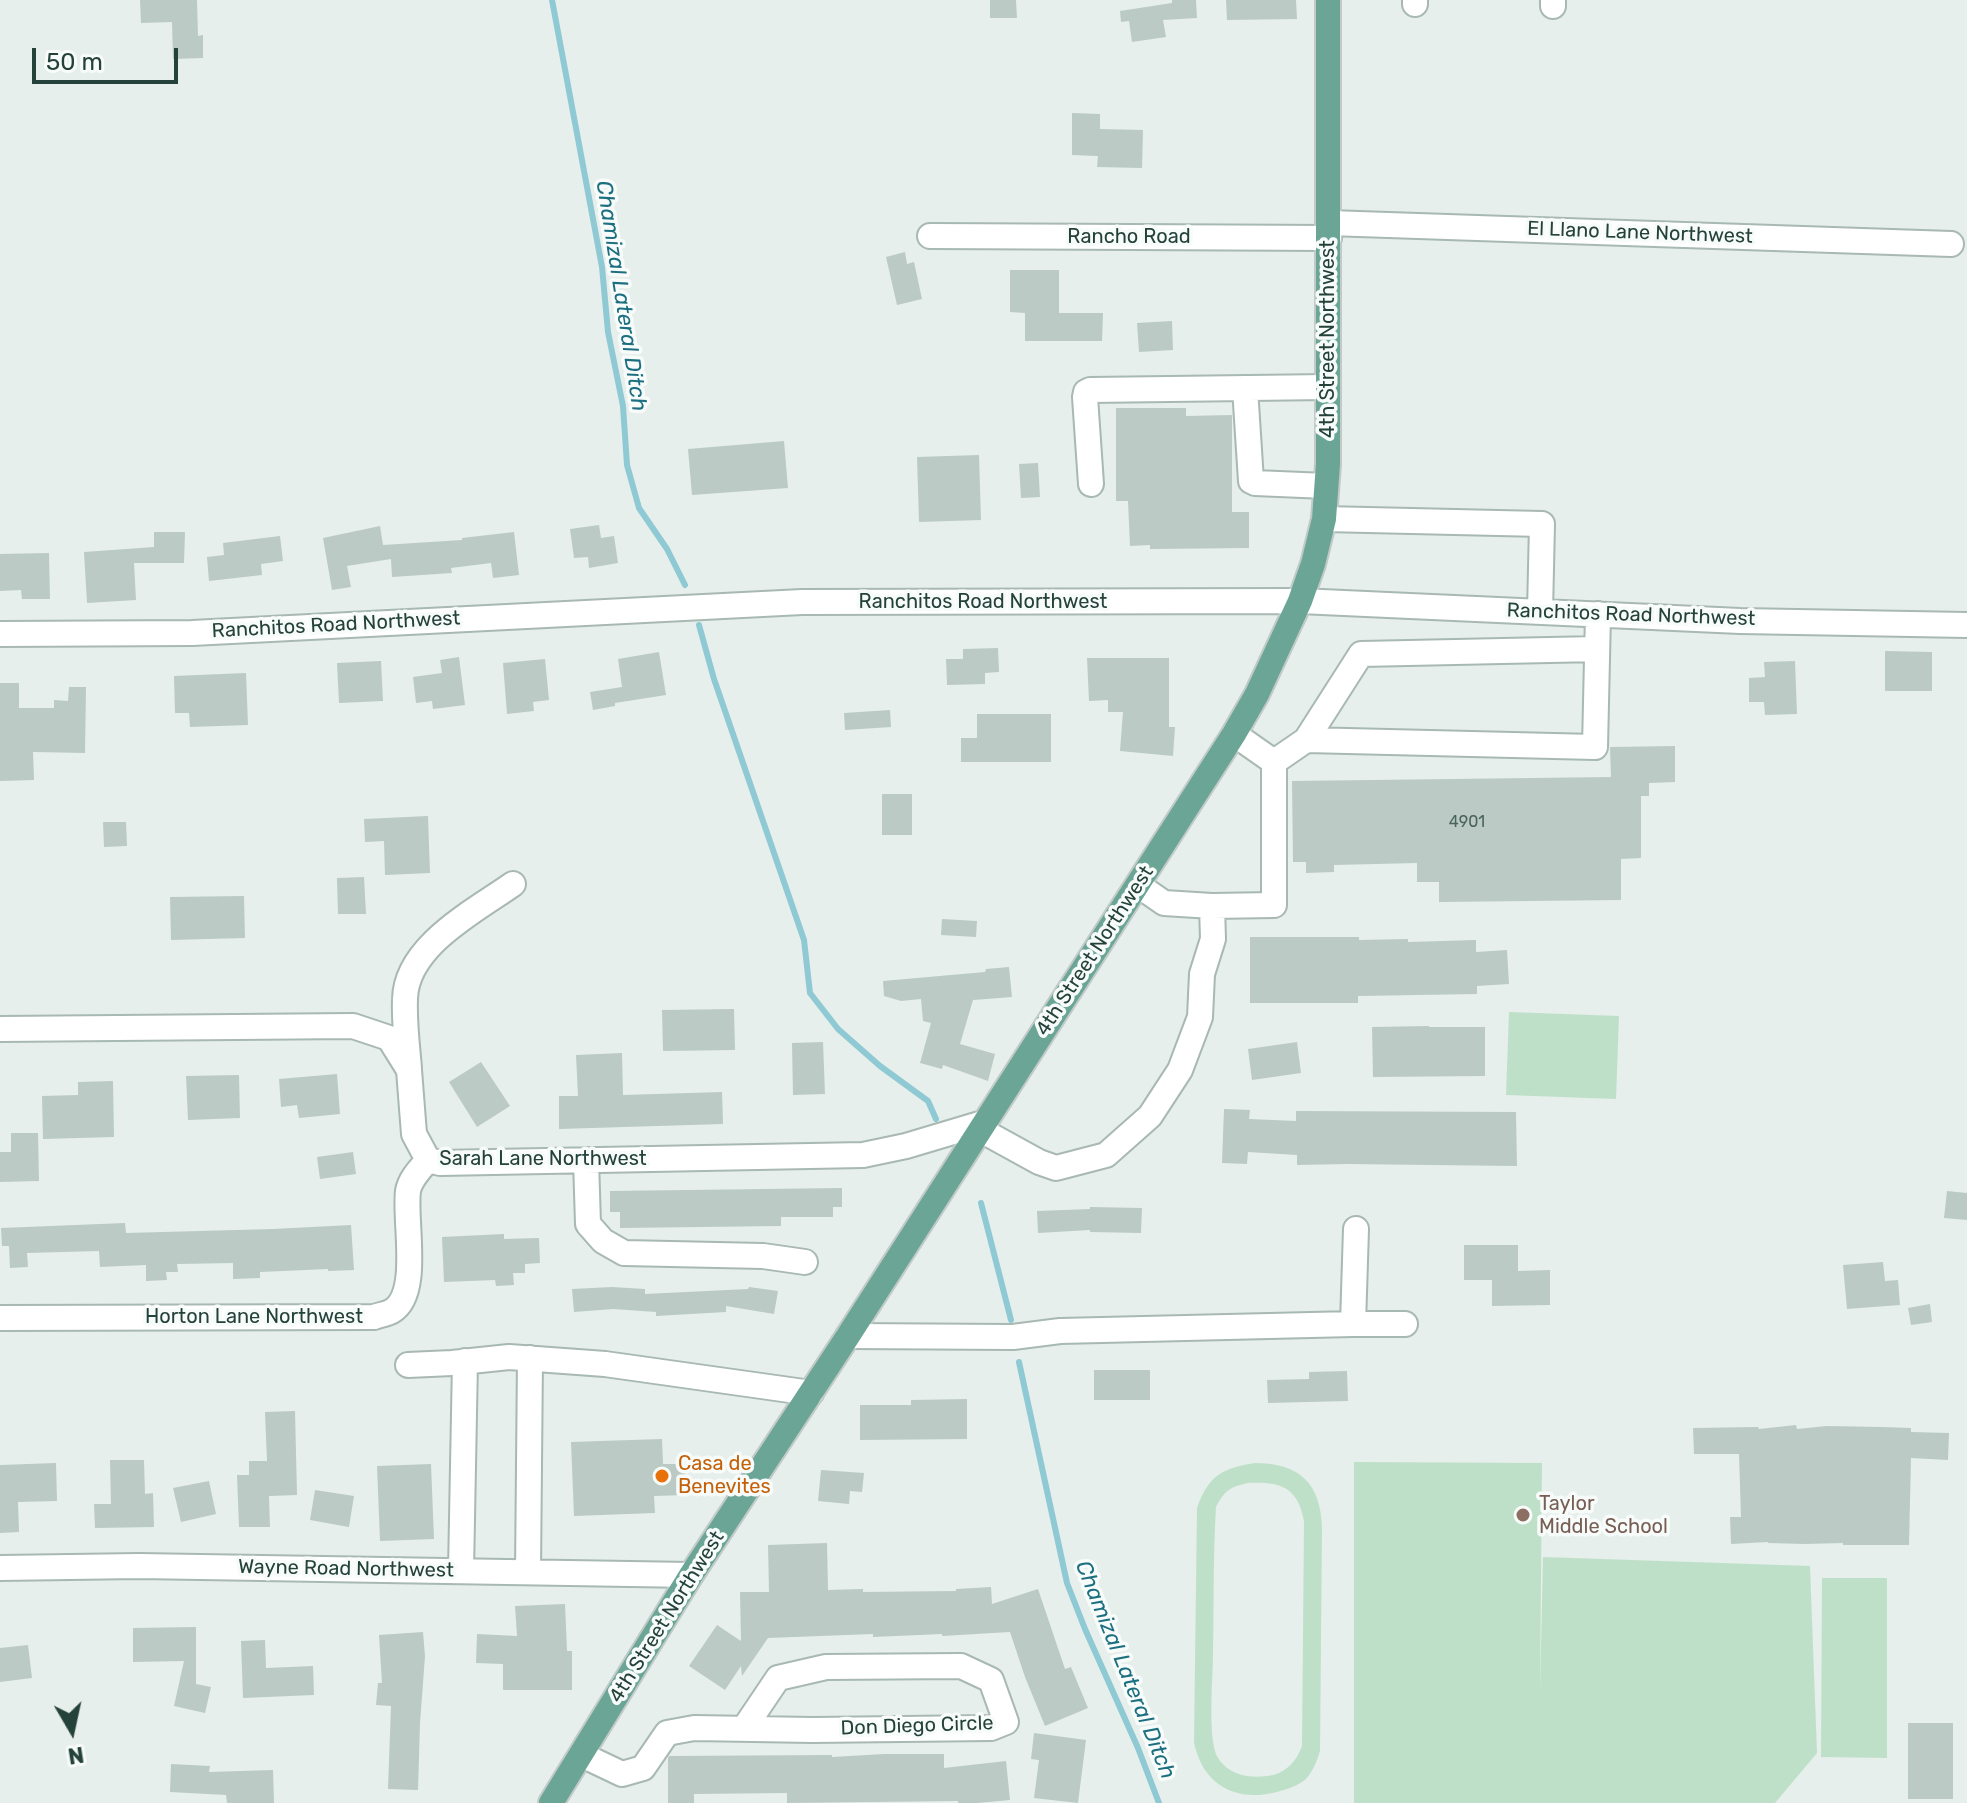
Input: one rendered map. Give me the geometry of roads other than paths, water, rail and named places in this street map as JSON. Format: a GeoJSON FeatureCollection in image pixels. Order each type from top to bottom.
{"type":"FeatureCollection","features":[{"type":"Feature","properties":{"kind":"main road","name":"4th Street Northwest"},"geometry":{"type":"LineString","coordinates":[[551,1803],[691,1575],[1234,734],[1257,694],[1300,601],[1324,519],[1326,486],[1328,0]]}},
{"type":"Feature","properties":{"kind":"street","name":"Rancho Road"},"geometry":{"type":"LineString","coordinates":[[930,236],[1329,230]]}},
{"type":"Feature","properties":{"kind":"street","name":"El Llano Lane Northwest"},"geometry":{"type":"LineString","coordinates":[[1329,230],[1951,244]]}},
{"type":"Feature","properties":{"kind":"street"},"geometry":{"type":"LineString","coordinates":[[1091,484],[1086,392],[1090,390],[1328,387]]}},
{"type":"Feature","properties":{"kind":"street"},"geometry":{"type":"LineString","coordinates":[[1245,388],[1251,481],[1326,486]]}},
{"type":"Feature","properties":{"kind":"street"},"geometry":{"type":"LineString","coordinates":[[1324,519],[1542,524],[1540,612]]}},
{"type":"Feature","properties":{"kind":"street","name":"Ranchitos Road Northwest"},"geometry":{"type":"LineString","coordinates":[[0,634],[192,633],[777,602],[1300,601],[1740,621],[1967,625]]}},
{"type":"Feature","properties":{"kind":"street"},"geometry":{"type":"LineString","coordinates":[[1429,652],[1431,607]]}},
{"type":"Feature","properties":{"kind":"street"},"geometry":{"type":"LineString","coordinates":[[1306,740],[1595,747],[1598,614]]}},
{"type":"Feature","properties":{"kind":"street"},"geometry":{"type":"LineString","coordinates":[[1274,762],[1306,740],[1361,654],[1597,649]]}},
{"type":"Feature","properties":{"kind":"street"},"geometry":{"type":"LineString","coordinates":[[1234,734],[1274,762]]}},
{"type":"Feature","properties":{"kind":"street"},"geometry":{"type":"LineString","coordinates":[[1138,885],[1164,903],[1274,905],[1274,762]]}},
{"type":"Feature","properties":{"kind":"street"},"geometry":{"type":"LineString","coordinates":[[409,1070],[405,996],[414,965],[440,935],[513,884]]}},
{"type":"Feature","properties":{"kind":"street"},"geometry":{"type":"LineString","coordinates":[[981,1126],[1039,1162],[1056,1168],[1106,1155],[1150,1116],[1180,1070],[1200,1017],[1202,974],[1213,939],[1212,906]]}},
{"type":"Feature","properties":{"kind":"street","name":"Sarah Lane Northwest"},"geometry":{"type":"LineString","coordinates":[[0,1029],[353,1026],[389,1038],[409,1070],[414,1134],[428,1160],[440,1163],[863,1155],[981,1126]]}},
{"type":"Feature","properties":{"kind":"street","name":"Horton Lane Northwest"},"geometry":{"type":"LineString","coordinates":[[0,1318],[374,1317],[393,1311],[406,1293],[409,1275],[408,1189],[428,1160]]}},
{"type":"Feature","properties":{"kind":"street"},"geometry":{"type":"LineString","coordinates":[[586,1160],[588,1224],[603,1241],[624,1253],[763,1256],[805,1262]]}},
{"type":"Feature","properties":{"kind":"street"},"geometry":{"type":"LineString","coordinates":[[1353,1324],[1356,1229]]}},
{"type":"Feature","properties":{"kind":"street"},"geometry":{"type":"LineString","coordinates":[[848,1336],[1013,1337],[1060,1331],[1405,1324]]}},
{"type":"Feature","properties":{"kind":"street"},"geometry":{"type":"LineString","coordinates":[[408,1365],[530,1358],[605,1364],[811,1393]]}},
{"type":"Feature","properties":{"kind":"street"},"geometry":{"type":"LineString","coordinates":[[528,1572],[530,1358]]}},
{"type":"Feature","properties":{"kind":"street"},"geometry":{"type":"LineString","coordinates":[[461,1571],[465,1361]]}},
{"type":"Feature","properties":{"kind":"street","name":"Wayne Road Northwest"},"geometry":{"type":"LineString","coordinates":[[0,1568],[139,1566],[691,1575]]}},
{"type":"Feature","properties":{"kind":"street","name":"Don Diego Circle"},"geometry":{"type":"LineString","coordinates":[[582,1755],[622,1774],[643,1768],[667,1733],[694,1728],[945,1729],[991,1728],[1006,1722],[991,1680],[961,1666],[826,1667],[778,1678],[745,1727]]}},
{"type":"Feature","properties":{"kind":"waterway","name":"Chamizal Lateral Ditch"},"geometry":{"type":"LineString","coordinates":[[552,0],[602,267],[608,332],[623,406],[627,465],[639,508],[667,549],[685,585]]}},
{"type":"Feature","properties":{"kind":"waterway","name":"Chamizal Lateral Ditch"},"geometry":{"type":"LineString","coordinates":[[699,625],[714,679],[804,940],[810,993],[838,1029],[880,1066],[928,1101],[936,1119]]}},
{"type":"Feature","properties":{"kind":"waterway","name":"Chamizal Lateral Ditch"},"geometry":{"type":"LineString","coordinates":[[981,1203],[1011,1320]]}},
{"type":"Feature","properties":{"kind":"waterway","name":"Chamizal Lateral Ditch"},"geometry":{"type":"LineString","coordinates":[[1019,1362],[1067,1583],[1159,1803]]}},
{"type":"Feature","properties":{"kind":"place","name":"Casa de Benevites"},"geometry":{"type":"Point","coordinates":[662,1476]}},
{"type":"Feature","properties":{"kind":"place","name":"Taylor Middle School"},"geometry":{"type":"Point","coordinates":[1523,1515]}}]}
